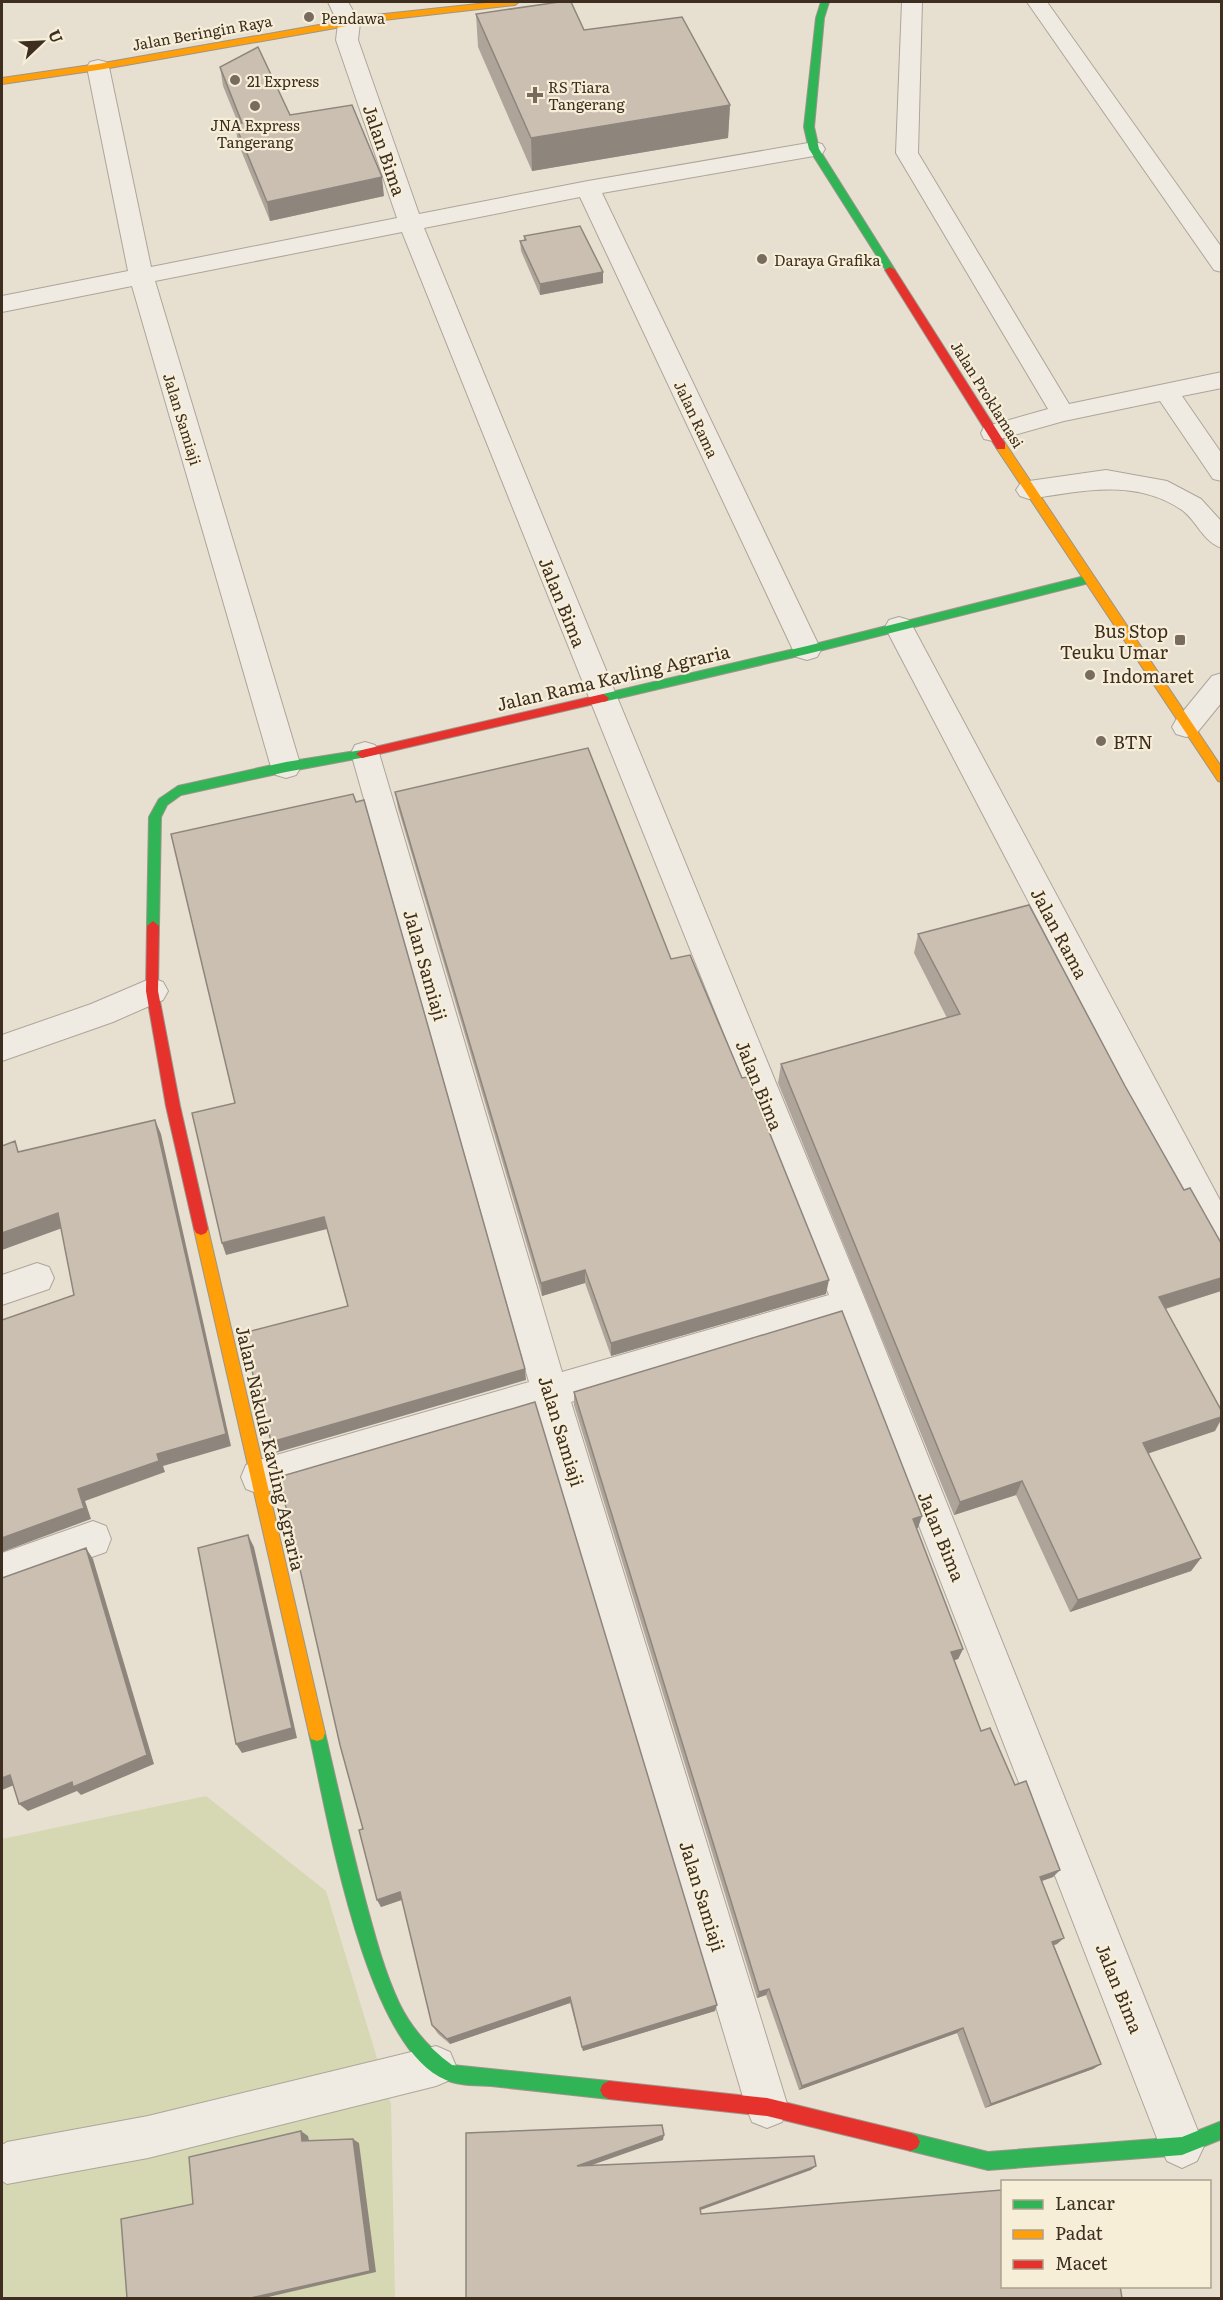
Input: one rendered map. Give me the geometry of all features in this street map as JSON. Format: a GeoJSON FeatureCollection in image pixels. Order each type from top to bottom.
{"type":"FeatureCollection","features":[{"type":"Feature","properties":{"kind":"street","name":"Jalan Beringin Raya"},"geometry":{"type":"LineString","coordinates":[[2,81],[98,67],[343,12],[515,2]]}},
{"type":"Feature","properties":{"kind":"street","name":"Jalan Proklamasi"},"geometry":{"type":"LineString","coordinates":[[825,2],[820,18],[809,127],[814,149],[1029,490],[1186,727],[1218,765]]}},
{"type":"Feature","properties":{"kind":"street","name":"Jalan Bima"},"geometry":{"type":"LineString","coordinates":[[343,12],[347,40],[411,224],[850,1304],[1182,2146]]}},
{"type":"Feature","properties":{"kind":"street","name":"Jalan Samiaji"},"geometry":{"type":"LineString","coordinates":[[98,67],[141,276],[286,767]]}},
{"type":"Feature","properties":{"kind":"street"},"geometry":{"type":"LineString","coordinates":[[2,304],[588,188],[814,149]]}},
{"type":"Feature","properties":{"kind":"street","name":"Jalan Rama"},"geometry":{"type":"LineString","coordinates":[[588,188],[807,650]]}},
{"type":"Feature","properties":{"kind":"street","name":"Jalan Rama Kavling Agraria"},"geometry":{"type":"LineString","coordinates":[[155,817],[163,802],[178,791],[286,767],[365,753],[602,698],[807,650],[1089,579]]}},
{"type":"Feature","properties":{"kind":"street","name":"Jalan Rama"},"geometry":{"type":"LineString","coordinates":[[899,627],[1221,1238]]}},
{"type":"Feature","properties":{"kind":"street","name":"Jalan Samiaji"},"geometry":{"type":"LineString","coordinates":[[365,753],[550,1393],[768,2107]]}},
{"type":"Feature","properties":{"kind":"street","name":"Jalan Nakula Kavling Agraria"},"geometry":{"type":"LineString","coordinates":[[155,817],[152,991],[173,1106],[347,1863],[379,1977],[417,2047],[421,2070]]}},
{"type":"Feature","properties":{"kind":"street"},"geometry":{"type":"LineString","coordinates":[[2,1048],[102,1013],[152,991]]}},
{"type":"Feature","properties":{"kind":"street"},"geometry":{"type":"LineString","coordinates":[[2,1290],[37,1278]]}},
{"type":"Feature","properties":{"kind":"street"},"geometry":{"type":"LineString","coordinates":[[259,1477],[850,1304]]}},
{"type":"Feature","properties":{"kind":"street"},"geometry":{"type":"LineString","coordinates":[[2,1571],[93,1539]]}},
{"type":"Feature","properties":{"kind":"street"},"geometry":{"type":"LineString","coordinates":[[421,2070],[768,2107],[988,2162],[1182,2146],[1221,2130]]}},
{"type":"Feature","properties":{"kind":"lane"},"geometry":{"type":"LineString","coordinates":[[912,2],[907,153],[1063,412]]}},
{"type":"Feature","properties":{"kind":"lane"},"geometry":{"type":"LineString","coordinates":[[1037,2],[1221,265]]}},
{"type":"Feature","properties":{"kind":"lane"},"geometry":{"type":"LineString","coordinates":[[993,433],[1063,412],[1221,380]]}},
{"type":"Feature","properties":{"kind":"lane"},"geometry":{"type":"LineString","coordinates":[[1166,392],[1221,473]]}},
{"type":"Feature","properties":{"kind":"lane"},"geometry":{"type":"LineString","coordinates":[[1029,490],[1106,478],[1158,487],[1192,505],[1221,539]]}},
{"type":"Feature","properties":{"kind":"lane"},"geometry":{"type":"LineString","coordinates":[[1186,727],[1221,683]]}},
{"type":"Feature","properties":{"kind":"lane"},"geometry":{"type":"LineString","coordinates":[[7,2163],[148,2137],[421,2070]]}},
{"type":"Feature","properties":{"kind":"green space"},"geometry":{"type":"Polygon","coordinates":[[[206,1796],[326,1891],[391,2104],[395,2298],[2,2298],[2,1839],[206,1796]]]}},
{"type":"Feature","properties":{"kind":"building"},"geometry":{"type":"Polygon","coordinates":[[[571,2],[584,30],[682,17],[730,105],[531,138],[476,14],[571,2]]]}},
{"type":"Feature","properties":{"kind":"building"},"geometry":{"type":"Polygon","coordinates":[[[258,47],[290,115],[352,105],[382,177],[267,202],[235,124],[242,123],[220,67],[258,47]]]}},
{"type":"Feature","properties":{"kind":"building"},"geometry":{"type":"Polygon","coordinates":[[[580,226],[603,272],[540,284],[520,241],[526,240],[524,236],[580,226]]]}},
{"type":"Feature","properties":{"kind":"building"},"geometry":{"type":"Polygon","coordinates":[[[588,748],[671,959],[690,955],[742,1078],[747,1077],[829,1280],[611,1343],[585,1270],[541,1283],[395,792],[588,748]]]}},
{"type":"Feature","properties":{"kind":"building"},"geometry":{"type":"Polygon","coordinates":[[[353,794],[356,802],[364,800],[525,1369],[271,1442],[243,1333],[348,1306],[324,1217],[222,1243],[192,1113],[235,1103],[171,834],[353,794]]]}},
{"type":"Feature","properties":{"kind":"building"},"geometry":{"type":"Polygon","coordinates":[[[1029,905],[1125,1086],[1184,1190],[1190,1188],[1221,1243],[1221,1278],[1159,1297],[1221,1410],[1221,1417],[1143,1443],[1201,1558],[1078,1600],[1022,1481],[960,1502],[781,1064],[960,1014],[918,934],[1029,905]]]}},
{"type":"Feature","properties":{"kind":"building"},"geometry":{"type":"Polygon","coordinates":[[[155,1120],[226,1434],[157,1454],[159,1461],[78,1489],[84,1508],[2,1538],[2,1320],[74,1295],[58,1213],[2,1233],[2,1146],[15,1141],[18,1152],[155,1120]]]}},
{"type":"Feature","properties":{"kind":"building"},"geometry":{"type":"Polygon","coordinates":[[[842,1311],[922,1516],[913,1519],[963,1649],[951,1652],[981,1731],[990,1728],[1015,1785],[1026,1781],[1060,1870],[1040,1877],[1064,1938],[1052,1942],[1101,2064],[991,2104],[963,2028],[802,2086],[769,1989],[759,1992],[574,1392],[842,1311]]]}},
{"type":"Feature","properties":{"kind":"building"},"geometry":{"type":"Polygon","coordinates":[[[535,1402],[717,2005],[582,2047],[570,1997],[447,2039],[432,2025],[400,1892],[377,1900],[359,1830],[363,1829],[340,1745],[279,1477],[535,1402]]]}},
{"type":"Feature","properties":{"kind":"building"},"geometry":{"type":"Polygon","coordinates":[[[248,1535],[292,1728],[236,1744],[198,1548],[248,1535]]]}},
{"type":"Feature","properties":{"kind":"building"},"geometry":{"type":"Polygon","coordinates":[[[86,1548],[147,1755],[73,1787],[72,1782],[19,1804],[10,1775],[2,1778],[2,1578],[86,1548]]]}},
{"type":"Feature","properties":{"kind":"building"},"geometry":{"type":"Polygon","coordinates":[[[662,2125],[664,2135],[577,2166],[814,2156],[816,2166],[700,2208],[701,2214],[1001,2190],[1001,2288],[1120,2288],[1122,2298],[466,2298],[466,2133],[662,2125]]]}},
{"type":"Feature","properties":{"kind":"building"},"geometry":{"type":"Polygon","coordinates":[[[301,2131],[302,2141],[353,2139],[370,2271],[251,2298],[127,2298],[121,2219],[193,2204],[189,2157],[301,2131]]]}},
{"type":"Feature","properties":{"kind":"traffic: fast"},"geometry":{"type":"LineString","coordinates":[[825,2],[820,18],[809,127],[814,149],[890,270]]}},
{"type":"Feature","properties":{"kind":"traffic: fast"},"geometry":{"type":"LineString","coordinates":[[603,698],[807,650],[1089,579]]}},
{"type":"Feature","properties":{"kind":"traffic: fast"},"geometry":{"type":"LineString","coordinates":[[153,926],[155,817],[163,802],[178,791],[286,767],[362,754]]}},
{"type":"Feature","properties":{"kind":"traffic: fast"},"geometry":{"type":"LineString","coordinates":[[317,1733],[347,1863],[370,1949],[393,2009],[409,2035],[427,2057],[449,2073],[609,2090]]}},
{"type":"Feature","properties":{"kind":"traffic: fast"},"geometry":{"type":"LineString","coordinates":[[911,2142],[988,2161],[1182,2146],[1222,2130]]}},
{"type":"Feature","properties":{"kind":"traffic: slow"},"geometry":{"type":"LineString","coordinates":[[2,81],[98,67],[375,18],[515,2]]}},
{"type":"Feature","properties":{"kind":"traffic: slow"},"geometry":{"type":"LineString","coordinates":[[1001,446],[1222,778]]}},
{"type":"Feature","properties":{"kind":"traffic: slow"},"geometry":{"type":"LineString","coordinates":[[201,1229],[317,1733]]}},
{"type":"Feature","properties":{"kind":"traffic: jam"},"geometry":{"type":"LineString","coordinates":[[890,270],[1001,446]]}},
{"type":"Feature","properties":{"kind":"traffic: jam"},"geometry":{"type":"LineString","coordinates":[[362,754],[603,698]]}},
{"type":"Feature","properties":{"kind":"traffic: jam"},"geometry":{"type":"LineString","coordinates":[[153,926],[152,991],[173,1106],[201,1229]]}},
{"type":"Feature","properties":{"kind":"traffic: jam"},"geometry":{"type":"LineString","coordinates":[[609,2090],[767,2107],[911,2142]]}},
{"type":"Feature","properties":{"kind":"place","name":"Pendawa"},"geometry":{"type":"Point","coordinates":[309,17]}},
{"type":"Feature","properties":{"kind":"place","name":"21 Express"},"geometry":{"type":"Point","coordinates":[235,80]}},
{"type":"Feature","properties":{"kind":"place","name":"RS Tiara Tangerang"},"geometry":{"type":"Point","coordinates":[535,95]}},
{"type":"Feature","properties":{"kind":"place","name":"JNA Express Tangerang"},"geometry":{"type":"Point","coordinates":[255,106]}},
{"type":"Feature","properties":{"kind":"place","name":"Daraya Grafika"},"geometry":{"type":"Point","coordinates":[762,259]}},
{"type":"Feature","properties":{"kind":"place","name":"Bus Stop Teuku Umar"},"geometry":{"type":"Point","coordinates":[1180,640]}},
{"type":"Feature","properties":{"kind":"place","name":"Indomaret"},"geometry":{"type":"Point","coordinates":[1090,675]}},
{"type":"Feature","properties":{"kind":"place","name":"BTN"},"geometry":{"type":"Point","coordinates":[1101,741]}}]}
